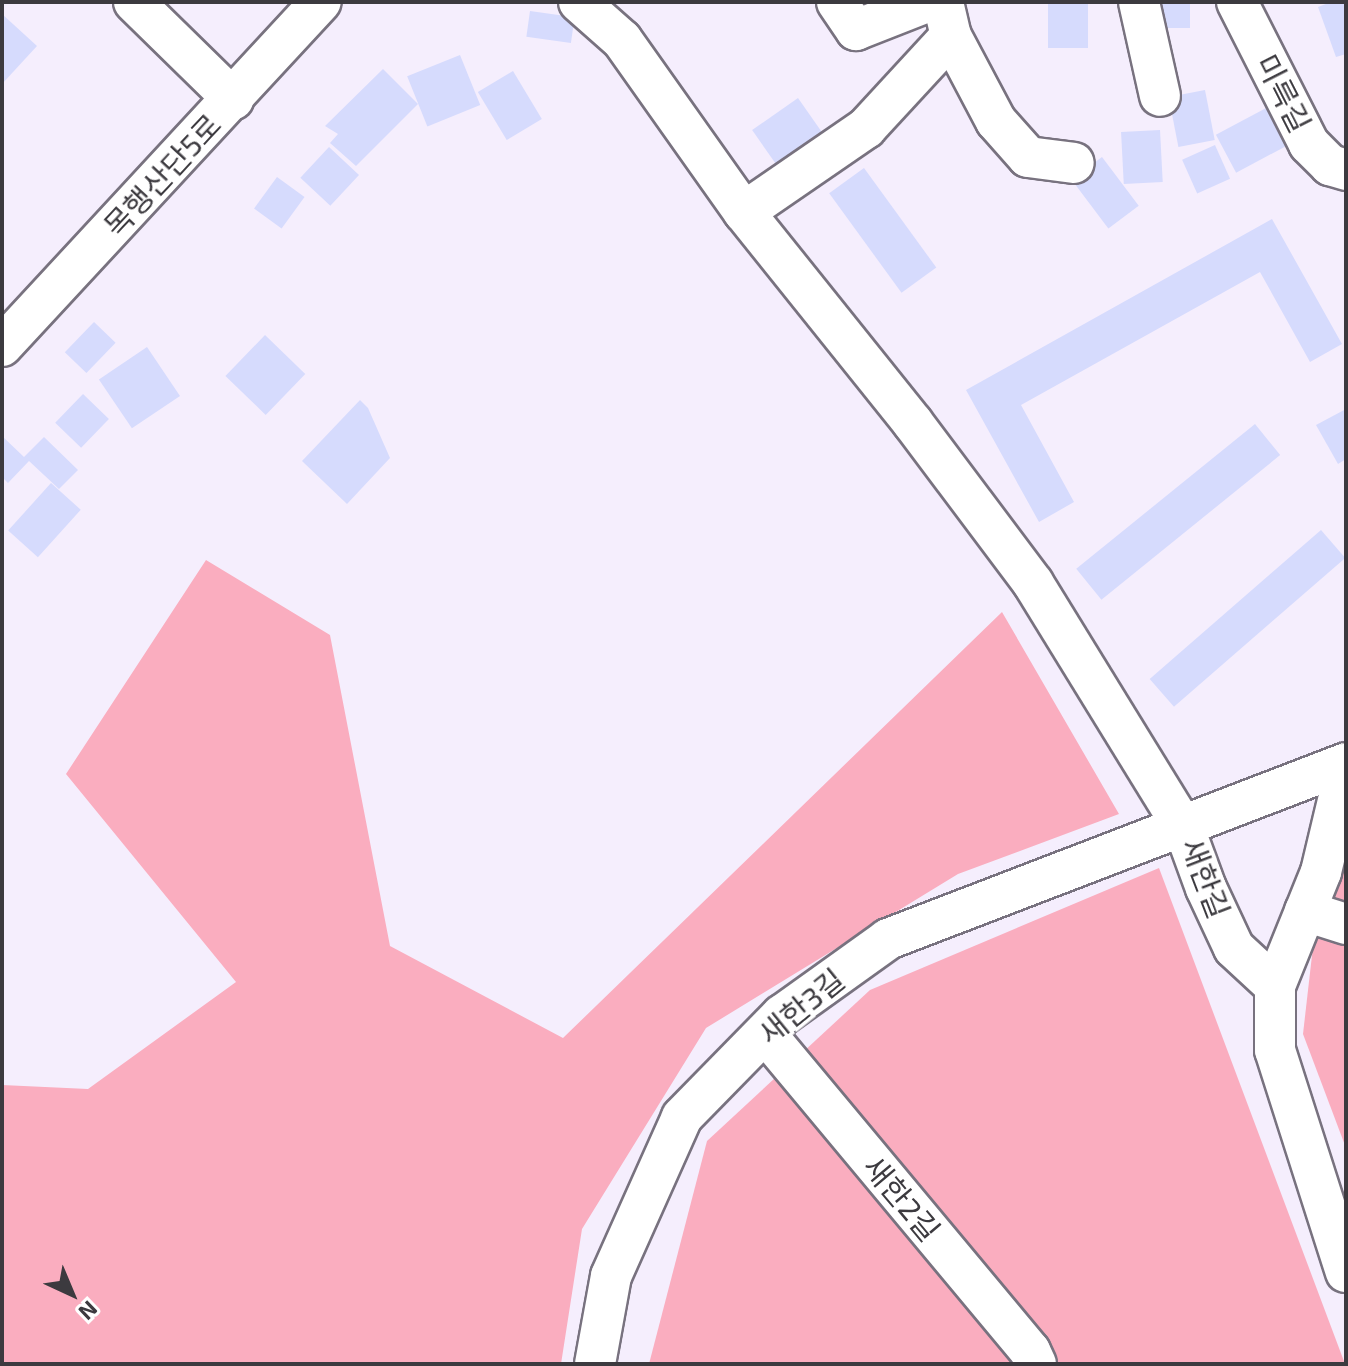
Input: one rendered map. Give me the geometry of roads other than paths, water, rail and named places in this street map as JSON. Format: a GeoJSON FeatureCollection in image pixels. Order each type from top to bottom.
{"type":"FeatureCollection","features":[{"type":"Feature","properties":{"kind":"street"},"geometry":{"type":"LineString","coordinates":[[134,2],[233,99]]}},
{"type":"Feature","properties":{"kind":"street","name":"목행산단5로"},"geometry":{"type":"LineString","coordinates":[[2,346],[321,2]]}},
{"type":"Feature","properties":{"kind":"street"},"geometry":{"type":"LineString","coordinates":[[579,2],[622,40],[744,212],[913,423],[1033,583],[1184,828]]}},
{"type":"Feature","properties":{"kind":"street"},"geometry":{"type":"LineString","coordinates":[[837,2],[856,30],[927,2]]}},
{"type":"Feature","properties":{"kind":"street"},"geometry":{"type":"LineString","coordinates":[[1139,2],[1160,96]]}},
{"type":"Feature","properties":{"kind":"street","name":"미륵길"},"geometry":{"type":"LineString","coordinates":[[1237,2],[1309,144],[1330,165],[1346,170]]}},
{"type":"Feature","properties":{"kind":"street"},"geometry":{"type":"LineString","coordinates":[[744,212],[866,128],[947,19],[996,121],[1028,157],[1074,163]]}},
{"type":"Feature","properties":{"kind":"street","name":"새한길"},"geometry":{"type":"LineString","coordinates":[[1275,986],[1234,948],[1206,888],[1184,828],[1346,765]]}},
{"type":"Feature","properties":{"kind":"street","name":"새한길"},"geometry":{"type":"LineString","coordinates":[[1346,765],[1321,872],[1275,986],[1275,1050],[1346,1272]]}},
{"type":"Feature","properties":{"kind":"street","name":"새한3길"},"geometry":{"type":"LineString","coordinates":[[595,1364],[611,1276],[682,1117],[782,1015],[888,939],[1184,828]]}},
{"type":"Feature","properties":{"kind":"street"},"geometry":{"type":"LineString","coordinates":[[1305,911],[1346,924]]}},
{"type":"Feature","properties":{"kind":"street","name":"새한2길"},"geometry":{"type":"LineString","coordinates":[[765,1033],[1030,1351],[1036,1364]]}}]}
